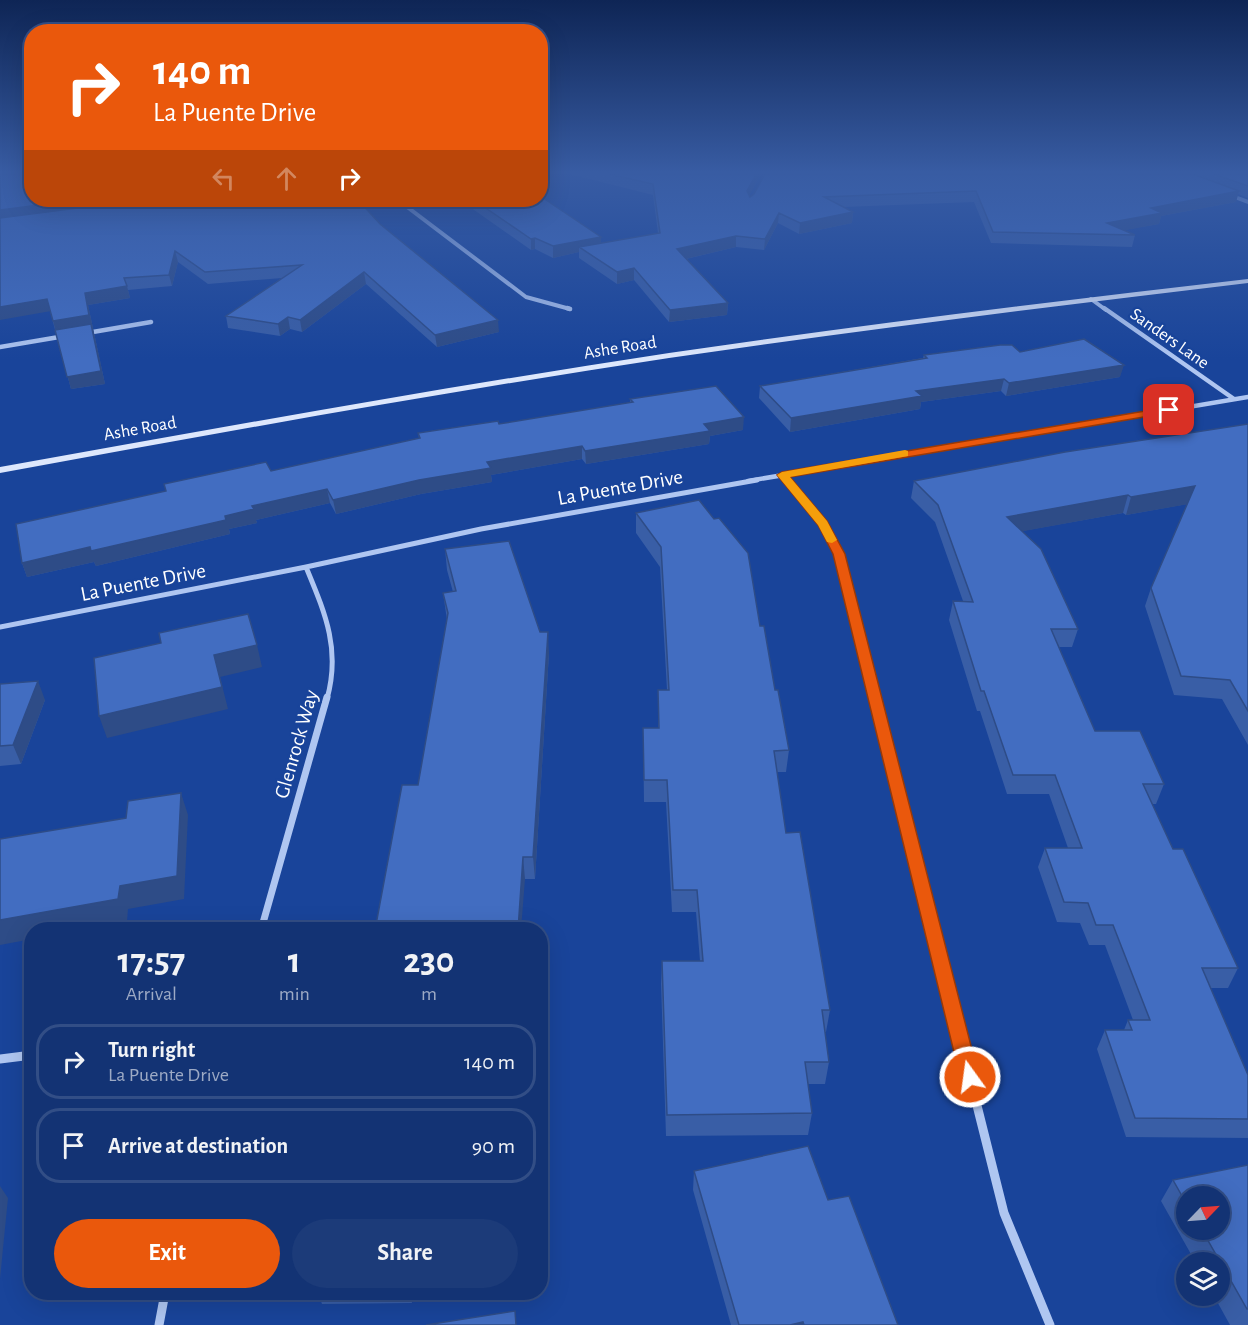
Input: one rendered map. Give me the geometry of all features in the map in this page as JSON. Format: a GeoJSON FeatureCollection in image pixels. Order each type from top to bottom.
{"type":"FeatureCollection","features":[{"type":"Feature","properties":{"kind":"street"},"geometry":{"type":"LineString","coordinates":[[445,236],[526,297],[570,309]]}},
{"type":"Feature","properties":{"kind":"street","name":"Ashe Road"},"geometry":{"type":"LineString","coordinates":[[0,470],[292,417],[670,356],[1091,299],[1248,281]]}},
{"type":"Feature","properties":{"kind":"street","name":"Sanders Lane"},"geometry":{"type":"LineString","coordinates":[[1091,299],[1234,399]]}},
{"type":"Feature","properties":{"kind":"street"},"geometry":{"type":"LineString","coordinates":[[81,334],[151,322]]}},
{"type":"Feature","properties":{"kind":"street"},"geometry":{"type":"LineString","coordinates":[[0,347],[70,336]]}},
{"type":"Feature","properties":{"kind":"street","name":"La Puente Drive"},"geometry":{"type":"LineString","coordinates":[[0,627],[306,567],[481,529],[782,475],[1248,397]]}},
{"type":"Feature","properties":{"kind":"street"},"geometry":{"type":"LineString","coordinates":[[782,475],[823,524],[839,554],[1004,1213],[1050,1325]]}},
{"type":"Feature","properties":{"kind":"street","name":"Glenrock Way"},"geometry":{"type":"LineString","coordinates":[[263,922],[332,684],[333,644],[325,613],[306,567]]}},
{"type":"Feature","properties":{"kind":"street"},"geometry":{"type":"LineString","coordinates":[[0,1059],[24,1056]]}},
{"type":"Feature","properties":{"kind":"street"},"geometry":{"type":"LineString","coordinates":[[159,1325],[164,1300]]}},
{"type":"Feature","properties":{"kind":"building"},"geometry":{"type":"Polygon","coordinates":[[[0,236],[395,236],[498,320],[435,335],[364,272],[300,320],[288,317],[278,324],[226,316],[302,265],[205,272],[175,251],[169,275],[124,278],[127,286],[85,293],[89,315],[53,321],[47,299],[0,307],[0,236]]]}},
{"type":"Feature","properties":{"kind":"building"},"geometry":{"type":"Polygon","coordinates":[[[526,236],[601,237],[553,246],[535,238],[531,239],[526,236]]]}},
{"type":"Feature","properties":{"kind":"building"},"geometry":{"type":"Polygon","coordinates":[[[644,236],[767,236],[765,239],[736,236],[677,249],[728,303],[670,310],[634,268],[617,272],[579,247],[644,236]]]}},
{"type":"Feature","properties":{"kind":"building"},"geometry":{"type":"Polygon","coordinates":[[[91,324],[101,371],[67,377],[55,330],[91,324]]]}},
{"type":"Feature","properties":{"kind":"building"},"geometry":{"type":"Polygon","coordinates":[[[1084,339],[1124,365],[1009,383],[1004,379],[916,391],[922,396],[791,418],[760,386],[927,358],[924,355],[1000,345],[1012,345],[1020,352],[1084,339]]]}},
{"type":"Feature","properties":{"kind":"building"},"geometry":{"type":"Polygon","coordinates":[[[716,386],[744,417],[704,424],[710,431],[585,451],[582,446],[487,462],[491,468],[419,480],[333,500],[327,489],[252,506],[254,509],[225,516],[226,520],[91,551],[90,547],[22,563],[16,524],[166,491],[164,484],[266,462],[271,471],[420,438],[418,433],[498,421],[499,424],[633,402],[630,399],[716,386]]]}},
{"type":"Feature","properties":{"kind":"building"},"geometry":{"type":"Polygon","coordinates":[[[1248,424],[1248,711],[1230,680],[1181,676],[1151,588],[1195,486],[1131,497],[1128,495],[1007,517],[1041,549],[1078,629],[1051,629],[1095,731],[1140,731],[1164,784],[1143,784],[1173,849],[1183,849],[1238,968],[1202,968],[1248,1075],[1248,1119],[1135,1118],[1105,1030],[1132,1030],[1128,1020],[1150,1020],[1113,925],[1096,925],[1088,903],[1064,902],[1045,848],[1082,848],[1055,775],[1013,775],[984,691],[981,691],[953,601],[973,602],[938,505],[914,481],[1065,452],[1248,424]]]}},
{"type":"Feature","properties":{"kind":"building"},"geometry":{"type":"Polygon","coordinates":[[[699,500],[714,519],[719,518],[748,553],[760,626],[764,626],[775,690],[778,690],[789,750],[774,751],[786,833],[800,832],[830,1010],[822,1010],[829,1062],[805,1062],[812,1113],[667,1115],[662,961],[703,961],[697,890],[673,890],[667,780],[644,780],[643,728],[659,728],[658,690],[669,690],[661,547],[636,513],[699,500]]]}},
{"type":"Feature","properties":{"kind":"building"},"geometry":{"type":"Polygon","coordinates":[[[509,541],[540,632],[548,632],[533,857],[523,857],[519,922],[376,922],[402,785],[418,785],[448,613],[443,593],[456,591],[445,549],[509,541]]]}},
{"type":"Feature","properties":{"kind":"building"},"geometry":{"type":"Polygon","coordinates":[[[248,614],[257,645],[214,655],[222,687],[99,716],[94,658],[161,643],[159,633],[248,614]]]}},
{"type":"Feature","properties":{"kind":"building"},"geometry":{"type":"Polygon","coordinates":[[[38,681],[13,745],[0,746],[0,684],[38,681]]]}},
{"type":"Feature","properties":{"kind":"building"},"geometry":{"type":"Polygon","coordinates":[[[181,793],[177,876],[120,886],[118,899],[0,920],[0,839],[126,818],[128,801],[181,793]]]}},
{"type":"Feature","properties":{"kind":"building"},"geometry":{"type":"Polygon","coordinates":[[[808,1146],[828,1200],[849,1196],[898,1325],[804,1325],[803,1322],[790,1325],[739,1325],[694,1171],[808,1146]]]}},
{"type":"Feature","properties":{"kind":"building"},"geometry":{"type":"Polygon","coordinates":[[[1248,1165],[1248,1309],[1230,1279],[1230,1252],[1215,1252],[1208,1240],[1230,1240],[1230,1186],[1176,1186],[1173,1180],[1248,1165]]]}},
{"type":"Feature","properties":{"kind":"building"},"geometry":{"type":"Polygon","coordinates":[[[515,1311],[516,1325],[426,1325],[515,1311]]]}},
{"type":"Feature","properties":{"kind":"slow traffic"},"geometry":{"type":"LineString","coordinates":[[832,540],[823,524],[782,475],[905,454]]}},
{"type":"Feature","properties":{"kind":"route"},"geometry":{"type":"LineString","coordinates":[[970,1077],[839,554],[823,524],[782,475],[1169,410]]}}]}
